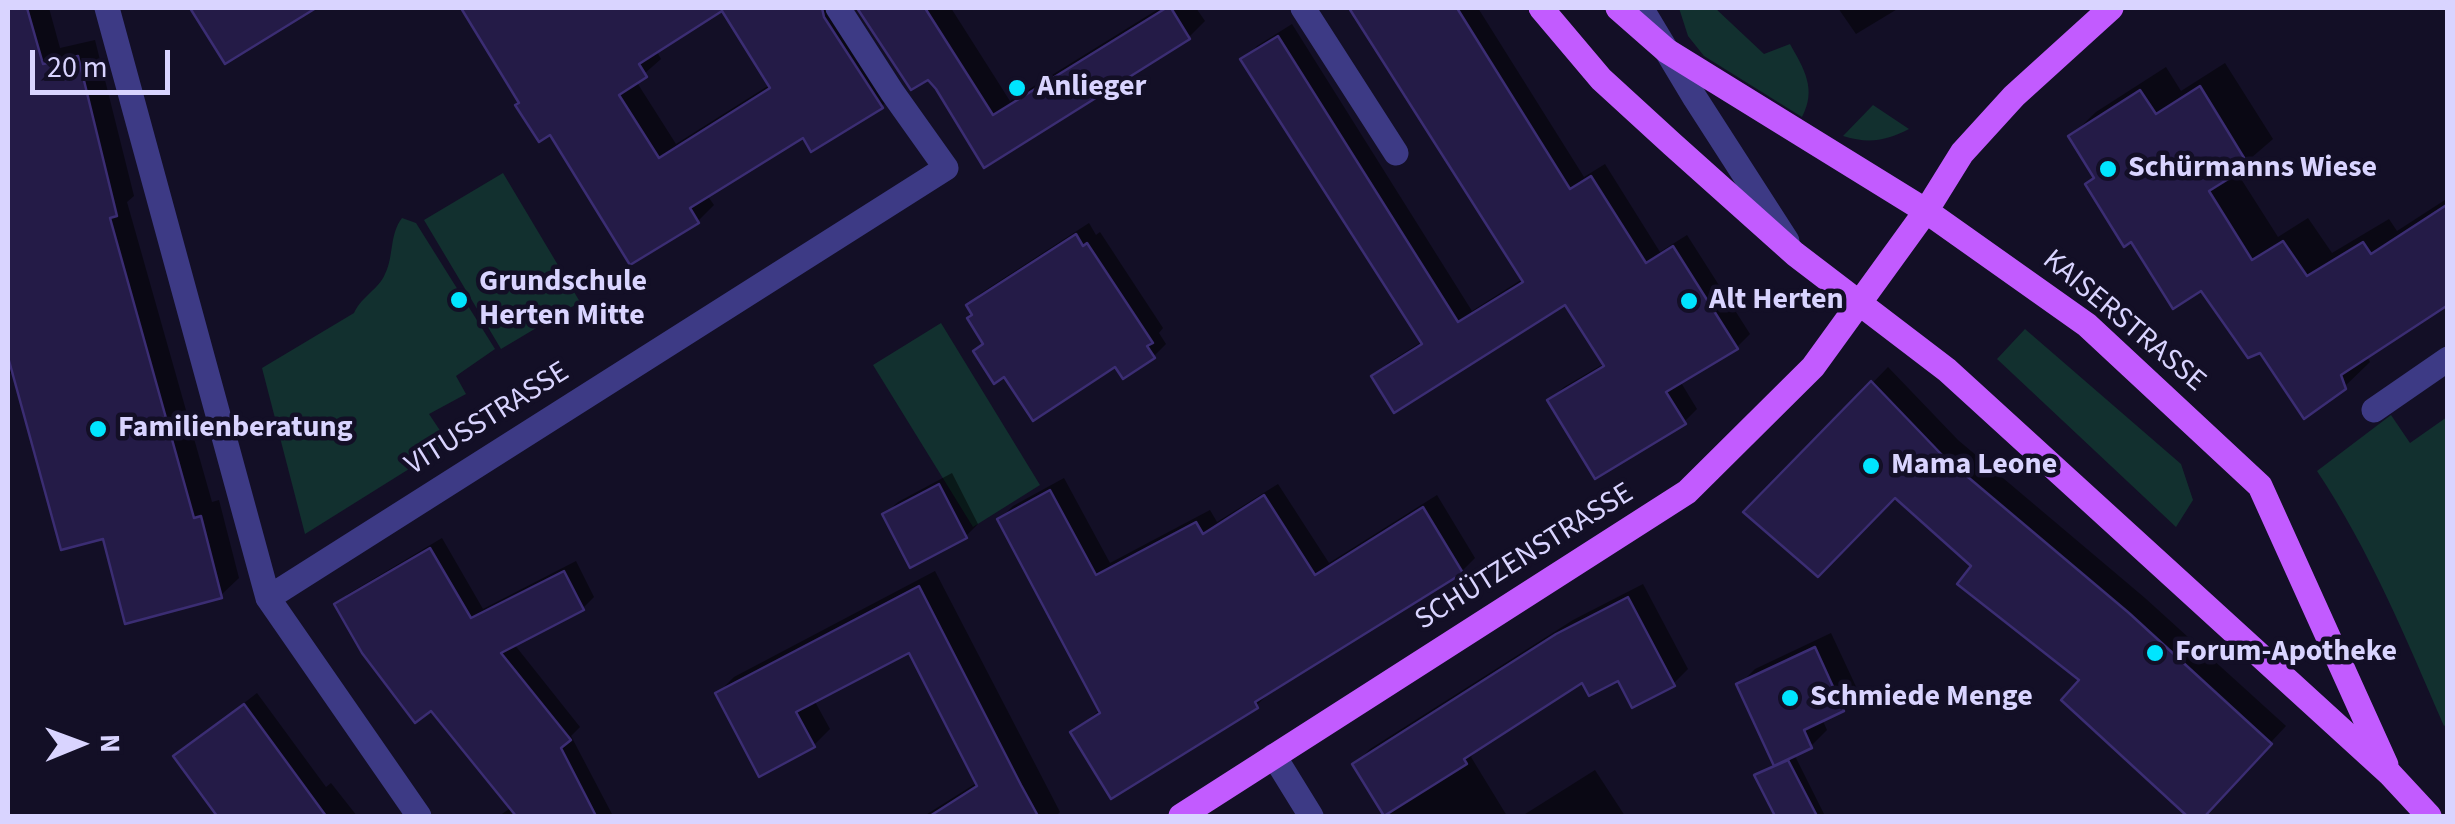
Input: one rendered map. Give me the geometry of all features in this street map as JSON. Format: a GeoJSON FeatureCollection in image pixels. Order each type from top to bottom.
{"type":"FeatureCollection","features":[{"type":"Feature","properties":{"kind":"main road","name":"KAISERSTRASSE"},"geometry":{"type":"LineString","coordinates":[[1540,8],[1601,79],[1795,254],[1947,370],[2390,774],[2429,816]]}},
{"type":"Feature","properties":{"kind":"main road","name":"KAISERSTRASSE"},"geometry":{"type":"LineString","coordinates":[[1618,8],[1668,51],[1926,211],[2087,325],[2260,486],[2390,774]]}},
{"type":"Feature","properties":{"kind":"main road","name":"SCHÜTZENSTRASSE"},"geometry":{"type":"LineString","coordinates":[[1181,816],[1687,492],[1813,367],[1926,211],[1962,152],[2014,96],[2111,8]]}},
{"type":"Feature","properties":{"kind":"street"},"geometry":{"type":"LineString","coordinates":[[107,8],[268,598],[418,816]]}},
{"type":"Feature","properties":{"kind":"street","name":"VITUSSTRASSE"},"geometry":{"type":"LineString","coordinates":[[268,598],[946,168],[838,8]]}},
{"type":"Feature","properties":{"kind":"street"},"geometry":{"type":"LineString","coordinates":[[1303,8],[1396,153]]}},
{"type":"Feature","properties":{"kind":"street"},"geometry":{"type":"LineString","coordinates":[[1642,8],[1668,51]]}},
{"type":"Feature","properties":{"kind":"street","name":"KAISERSTRASSE"},"geometry":{"type":"LineString","coordinates":[[1668,51],[1795,254]]}},
{"type":"Feature","properties":{"kind":"street"},"geometry":{"type":"LineString","coordinates":[[2374,410],[2448,358]]}},
{"type":"Feature","properties":{"kind":"street"},"geometry":{"type":"LineString","coordinates":[[1274,756],[1311,816]]}},
{"type":"Feature","properties":{"kind":"green space"},"geometry":{"type":"Polygon","coordinates":[[[1679,8],[1715,8],[1764,54],[1790,44],[1808,88],[1802,117],[1704,56],[1688,36],[1679,8]]]}},
{"type":"Feature","properties":{"kind":"green space"},"geometry":{"type":"Polygon","coordinates":[[[1873,105],[1909,129],[1877,140],[1843,136],[1873,105]]]}},
{"type":"Feature","properties":{"kind":"green space"},"geometry":{"type":"Polygon","coordinates":[[[503,173],[580,302],[501,349],[424,220],[503,173]]]}},
{"type":"Feature","properties":{"kind":"green space"},"geometry":{"type":"Polygon","coordinates":[[[402,218],[416,223],[495,349],[456,376],[466,394],[429,414],[449,444],[305,534],[262,368],[354,313],[385,274],[402,218]]]}},
{"type":"Feature","properties":{"kind":"green space"},"geometry":{"type":"Polygon","coordinates":[[[941,323],[1040,485],[973,527],[873,365],[941,323]]]}},
{"type":"Feature","properties":{"kind":"green space"},"geometry":{"type":"Polygon","coordinates":[[[2025,329],[2181,464],[2193,500],[2176,527],[1997,359],[2025,329]]]}},
{"type":"Feature","properties":{"kind":"green space"},"geometry":{"type":"Polygon","coordinates":[[[2391,415],[2410,443],[2447,417],[2448,723],[2444,726],[2370,564],[2317,471],[2391,415]]]}},
{"type":"Feature","properties":{"kind":"building"},"geometry":{"type":"Polygon","coordinates":[[[8,8],[27,8],[43,64],[78,56],[117,216],[110,218],[194,518],[201,516],[222,598],[125,624],[103,539],[61,550],[8,357],[8,8]]]}},
{"type":"Feature","properties":{"kind":"building"},"geometry":{"type":"Polygon","coordinates":[[[190,8],[316,8],[225,64],[190,8]]]}},
{"type":"Feature","properties":{"kind":"building"},"geometry":{"type":"Polygon","coordinates":[[[461,8],[822,8],[883,108],[811,152],[803,138],[690,208],[699,223],[630,265],[550,135],[539,142],[515,105],[519,103],[461,8]],[[722,11],[639,64],[647,77],[619,95],[659,158],[770,88],[722,11]]]}},
{"type":"Feature","properties":{"kind":"building"},"geometry":{"type":"Polygon","coordinates":[[[857,8],[925,8],[993,115],[1166,8],[1171,8],[1190,39],[984,168],[936,89],[928,80],[911,90],[857,8]]]}},
{"type":"Feature","properties":{"kind":"building"},"geometry":{"type":"Polygon","coordinates":[[[1349,8],[1457,8],[1570,189],[1591,176],[1646,263],[1673,246],[1738,349],[1666,392],[1686,424],[1595,479],[1547,400],[1604,366],[1565,305],[1394,413],[1371,376],[1422,344],[1240,59],[1278,36],[1458,322],[1523,282],[1349,8]]]}},
{"type":"Feature","properties":{"kind":"building"},"geometry":{"type":"Polygon","coordinates":[[[2200,86],[2249,166],[2209,191],[2252,260],[2283,241],[2307,276],[2363,242],[2371,254],[2448,204],[2448,305],[2341,375],[2346,389],[2304,419],[2260,353],[2248,358],[2201,291],[2173,309],[2131,242],[2124,247],[2085,184],[2094,178],[2068,136],[2140,90],[2156,114],[2200,86]]]}},
{"type":"Feature","properties":{"kind":"building"},"geometry":{"type":"Polygon","coordinates":[[[1076,234],[1083,246],[1087,243],[1153,343],[1147,346],[1155,358],[1123,379],[1115,367],[1033,421],[1004,377],[994,384],[973,351],[983,344],[967,318],[972,315],[966,305],[1076,234]]]}},
{"type":"Feature","properties":{"kind":"building"},"geometry":{"type":"Polygon","coordinates":[[[1871,381],[1943,456],[2129,613],[2272,744],[2205,816],[2187,816],[2061,700],[2079,680],[1957,584],[1971,566],[1895,498],[1818,577],[1743,512],[1871,381]]]}},
{"type":"Feature","properties":{"kind":"building"},"geometry":{"type":"Polygon","coordinates":[[[939,484],[967,538],[910,568],[882,514],[939,484]]]}},
{"type":"Feature","properties":{"kind":"building"},"geometry":{"type":"Polygon","coordinates":[[[1050,490],[1096,575],[1196,522],[1203,534],[1264,495],[1315,575],[1423,507],[1463,573],[1255,702],[1258,708],[1111,799],[1070,732],[1100,713],[997,519],[1050,490]]]}},
{"type":"Feature","properties":{"kind":"building"},"geometry":{"type":"Polygon","coordinates":[[[430,548],[471,618],[564,571],[584,610],[501,653],[571,740],[561,748],[596,816],[516,816],[431,711],[415,723],[362,653],[334,604],[430,548]]]}},
{"type":"Feature","properties":{"kind":"building"},"geometry":{"type":"Polygon","coordinates":[[[919,586],[1038,816],[930,816],[977,786],[909,653],[796,712],[815,747],[759,777],[715,693],[919,586]]]}},
{"type":"Feature","properties":{"kind":"building"},"geometry":{"type":"Polygon","coordinates":[[[1628,597],[1675,686],[1632,708],[1618,681],[1589,696],[1582,683],[1464,759],[1467,764],[1384,816],[1352,764],[1556,634],[1628,597]]]}},
{"type":"Feature","properties":{"kind":"building","name":"Schmiede Menge"},"geometry":{"type":"Polygon","coordinates":[[[1815,647],[1844,711],[1804,730],[1812,748],[1774,766],[1736,684],[1815,647]]]}},
{"type":"Feature","properties":{"kind":"building"},"geometry":{"type":"Polygon","coordinates":[[[244,704],[326,816],[217,816],[173,756],[244,704]]]}},
{"type":"Feature","properties":{"kind":"building"},"geometry":{"type":"Polygon","coordinates":[[[1788,760],[1817,816],[1775,816],[1754,775],[1788,760]]]}},
{"type":"Feature","properties":{"kind":"place","name":"Anlieger"},"geometry":{"type":"Point","coordinates":[1017,88]}},
{"type":"Feature","properties":{"kind":"place","name":"Schürmanns Wiese"},"geometry":{"type":"Point","coordinates":[2108,169]}},
{"type":"Feature","properties":{"kind":"place","name":"Grundschule Herten Mitte"},"geometry":{"type":"Point","coordinates":[459,300]}},
{"type":"Feature","properties":{"kind":"place","name":"Alt Herten"},"geometry":{"type":"Point","coordinates":[1689,301]}},
{"type":"Feature","properties":{"kind":"place","name":"Familienberatung"},"geometry":{"type":"Point","coordinates":[98,429]}},
{"type":"Feature","properties":{"kind":"place","name":"Mama Leone"},"geometry":{"type":"Point","coordinates":[1871,466]}},
{"type":"Feature","properties":{"kind":"place","name":"Forum-Apotheke"},"geometry":{"type":"Point","coordinates":[2155,653]}},
{"type":"Feature","properties":{"kind":"place","name":"Schmiede Menge"},"geometry":{"type":"Point","coordinates":[1790,698]}}]}
